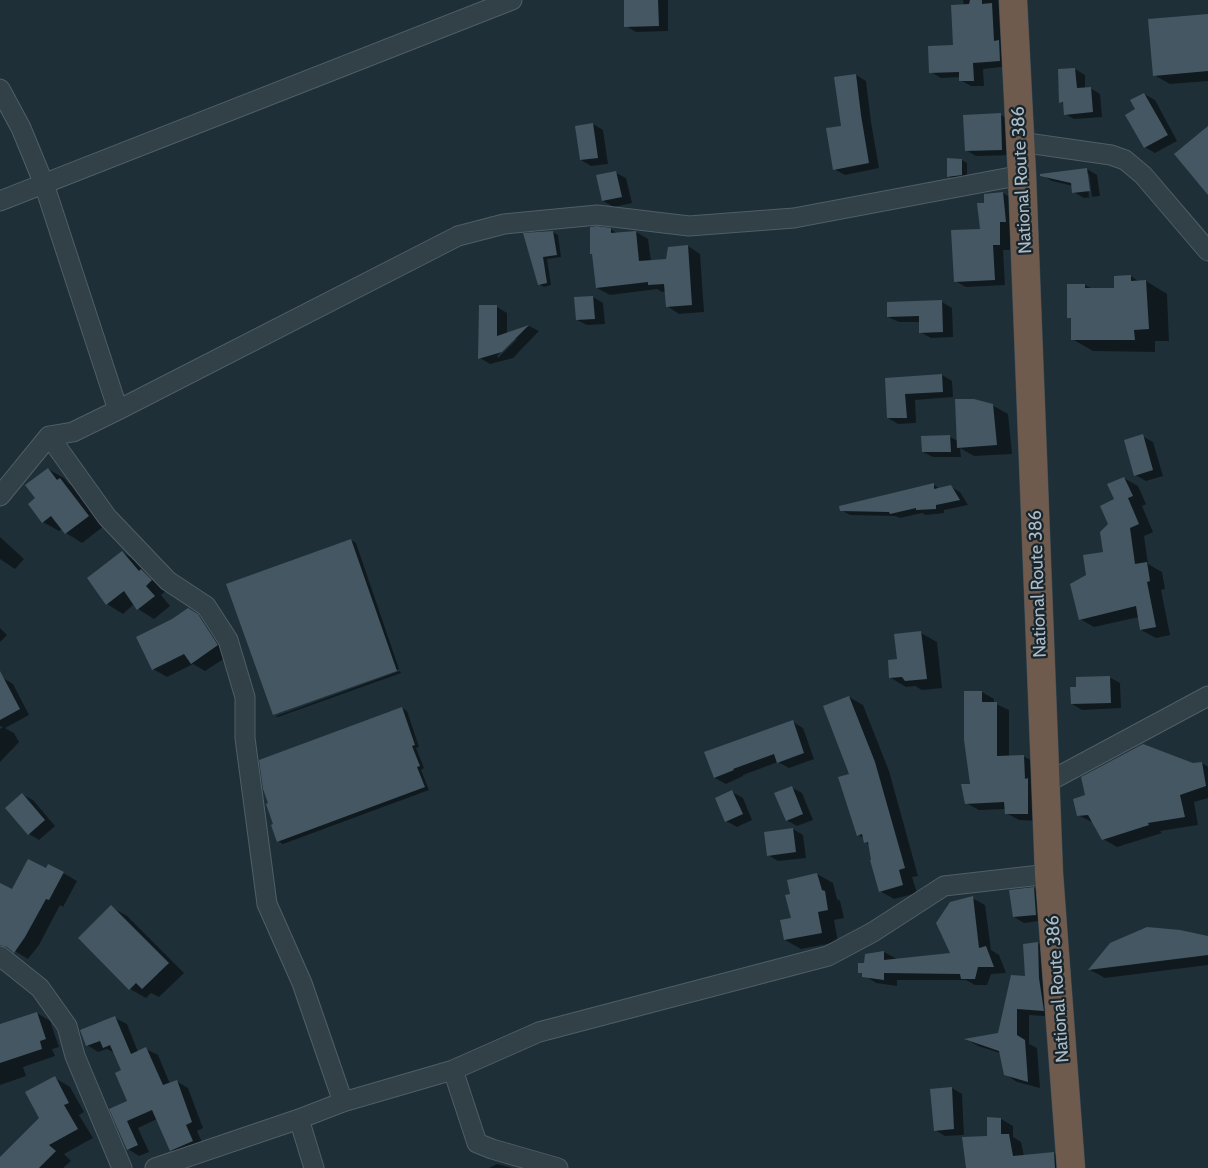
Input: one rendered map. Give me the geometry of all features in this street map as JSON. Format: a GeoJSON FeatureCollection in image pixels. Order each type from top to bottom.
{"type":"FeatureCollection","features":[{"type":"Feature","properties":{"kind":"highway","name":"National Route 386"},"geometry":{"type":"LineString","coordinates":[[1013,0],[1022,175],[1049,874],[1071,1168]]}},
{"type":"Feature","properties":{"kind":"street"},"geometry":{"type":"LineString","coordinates":[[0,201],[512,0]]}},
{"type":"Feature","properties":{"kind":"street"},"geometry":{"type":"LineString","coordinates":[[0,89],[21,128],[44,184],[118,410]]}},
{"type":"Feature","properties":{"kind":"street"},"geometry":{"type":"LineString","coordinates":[[1020,142],[1111,155],[1125,160],[1143,175],[1208,251]]}},
{"type":"Feature","properties":{"kind":"street"},"geometry":{"type":"LineString","coordinates":[[0,496],[49,436],[73,432],[118,410],[458,236],[504,224],[597,215],[689,226],[794,218],[1022,175]]}},
{"type":"Feature","properties":{"kind":"street"},"geometry":{"type":"LineString","coordinates":[[49,436],[107,517],[168,581],[206,606],[228,640],[245,697],[245,738],[267,904],[302,983],[343,1102]]}},
{"type":"Feature","properties":{"kind":"street"},"geometry":{"type":"LineString","coordinates":[[1046,783],[1208,696]]}},
{"type":"Feature","properties":{"kind":"street"},"geometry":{"type":"LineString","coordinates":[[155,1168],[343,1102],[453,1070],[539,1032],[828,956],[873,932],[944,886],[1049,874]]}},
{"type":"Feature","properties":{"kind":"street"},"geometry":{"type":"LineString","coordinates":[[0,956],[40,988],[67,1026],[74,1056],[122,1168]]}},
{"type":"Feature","properties":{"kind":"street"},"geometry":{"type":"LineString","coordinates":[[453,1070],[476,1143],[558,1168]]}},
{"type":"Feature","properties":{"kind":"street"},"geometry":{"type":"LineString","coordinates":[[299,1119],[314,1168]]}},
{"type":"Feature","properties":{"kind":"building"},"geometry":{"type":"Polygon","coordinates":[[[624,0],[658,0],[659,26],[624,27],[624,0]]]}},
{"type":"Feature","properties":{"kind":"building"},"geometry":{"type":"Polygon","coordinates":[[[970,0],[982,0],[982,4],[992,3],[994,41],[999,40],[1000,61],[973,63],[974,81],[959,81],[959,72],[929,73],[928,46],[953,45],[951,5],[969,4],[970,0]]]}},
{"type":"Feature","properties":{"kind":"building"},"geometry":{"type":"Polygon","coordinates":[[[1208,14],[1208,71],[1153,76],[1148,19],[1208,14]]]}},
{"type":"Feature","properties":{"kind":"building"},"geometry":{"type":"Polygon","coordinates":[[[1075,68],[1077,88],[1091,87],[1093,112],[1064,115],[1063,102],[1059,103],[1058,69],[1075,68]]]}},
{"type":"Feature","properties":{"kind":"building"},"geometry":{"type":"Polygon","coordinates":[[[856,74],[869,163],[833,170],[826,128],[841,126],[834,77],[856,74]]]}},
{"type":"Feature","properties":{"kind":"building"},"geometry":{"type":"Polygon","coordinates":[[[1144,93],[1168,135],[1144,148],[1125,115],[1135,109],[1130,100],[1144,93]]]}},
{"type":"Feature","properties":{"kind":"building"},"geometry":{"type":"Polygon","coordinates":[[[1001,113],[1002,150],[965,151],[963,115],[1001,113]]]}},
{"type":"Feature","properties":{"kind":"building"},"geometry":{"type":"Polygon","coordinates":[[[593,123],[598,158],[580,160],[575,126],[593,123]]]}},
{"type":"Feature","properties":{"kind":"building"},"geometry":{"type":"Polygon","coordinates":[[[1208,126],[1208,195],[1174,154],[1208,126]]]}},
{"type":"Feature","properties":{"kind":"building"},"geometry":{"type":"Polygon","coordinates":[[[947,158],[962,159],[962,175],[947,177],[947,158]]]}},
{"type":"Feature","properties":{"kind":"building"},"geometry":{"type":"Polygon","coordinates":[[[1087,168],[1090,191],[1072,193],[1071,183],[1040,176],[1040,174],[1087,168]]]}},
{"type":"Feature","properties":{"kind":"building"},"geometry":{"type":"Polygon","coordinates":[[[616,171],[622,197],[602,201],[596,175],[616,171]]]}},
{"type":"Feature","properties":{"kind":"building"},"geometry":{"type":"Polygon","coordinates":[[[1003,192],[1006,222],[1000,222],[1000,245],[993,245],[995,280],[954,282],[951,230],[980,229],[977,203],[984,203],[984,194],[1003,192]]]}},
{"type":"Feature","properties":{"kind":"building"},"geometry":{"type":"Polygon","coordinates":[[[590,227],[611,228],[611,233],[636,231],[639,261],[666,259],[668,247],[688,245],[692,305],[666,307],[664,284],[648,285],[648,282],[596,288],[592,254],[590,254],[590,227]]]}},
{"type":"Feature","properties":{"kind":"building"},"geometry":{"type":"Polygon","coordinates":[[[553,231],[557,255],[543,257],[547,283],[538,285],[523,233],[553,231]]]}},
{"type":"Feature","properties":{"kind":"building"},"geometry":{"type":"Polygon","coordinates":[[[1131,275],[1131,281],[1146,280],[1149,329],[1134,330],[1135,340],[1071,340],[1071,318],[1067,318],[1067,284],[1085,284],[1085,288],[1114,288],[1114,276],[1131,275]]]}},
{"type":"Feature","properties":{"kind":"building"},"geometry":{"type":"Polygon","coordinates":[[[593,296],[595,319],[576,320],[574,297],[593,296]]]}},
{"type":"Feature","properties":{"kind":"building"},"geometry":{"type":"Polygon","coordinates":[[[942,300],[943,332],[919,333],[919,316],[887,317],[887,302],[942,300]]]}},
{"type":"Feature","properties":{"kind":"building"},"geometry":{"type":"Polygon","coordinates":[[[479,305],[497,305],[497,336],[529,325],[502,352],[478,359],[479,305]]]}},
{"type":"Feature","properties":{"kind":"building"},"geometry":{"type":"Polygon","coordinates":[[[942,374],[943,392],[905,394],[907,418],[887,418],[885,378],[942,374]]]}},
{"type":"Feature","properties":{"kind":"building"},"geometry":{"type":"Polygon","coordinates":[[[955,399],[974,399],[993,404],[997,445],[957,448],[955,399]]]}},
{"type":"Feature","properties":{"kind":"building"},"geometry":{"type":"Polygon","coordinates":[[[1143,434],[1153,470],[1134,476],[1124,440],[1143,434]]]}},
{"type":"Feature","properties":{"kind":"building"},"geometry":{"type":"Polygon","coordinates":[[[950,435],[951,452],[922,452],[921,436],[950,435]]]}},
{"type":"Feature","properties":{"kind":"building"},"geometry":{"type":"Polygon","coordinates":[[[48,468],[57,480],[60,478],[89,516],[65,534],[51,516],[42,523],[28,504],[35,498],[25,485],[48,468]]]}},
{"type":"Feature","properties":{"kind":"building"},"geometry":{"type":"Polygon","coordinates":[[[1124,477],[1133,496],[1128,498],[1139,524],[1130,528],[1135,564],[1147,562],[1150,581],[1147,582],[1156,627],[1140,630],[1136,606],[1079,620],[1070,584],[1086,575],[1083,555],[1103,552],[1100,532],[1108,524],[1100,506],[1114,499],[1107,484],[1124,477]]]}},
{"type":"Feature","properties":{"kind":"building"},"geometry":{"type":"Polygon","coordinates":[[[934,483],[934,489],[951,485],[960,500],[936,505],[936,509],[916,510],[916,508],[890,514],[889,512],[840,511],[839,506],[934,483]]]}},
{"type":"Feature","properties":{"kind":"building"},"geometry":{"type":"Polygon","coordinates":[[[351,539],[397,671],[273,715],[226,584],[351,539]]]}},
{"type":"Feature","properties":{"kind":"building"},"geometry":{"type":"Polygon","coordinates":[[[122,551],[139,571],[141,569],[152,580],[146,586],[155,596],[137,610],[124,591],[106,605],[87,578],[122,551]]]}},
{"type":"Feature","properties":{"kind":"building"},"geometry":{"type":"Polygon","coordinates":[[[188,608],[198,614],[218,645],[191,664],[184,654],[152,670],[136,637],[172,619],[188,608]]]}},
{"type":"Feature","properties":{"kind":"building"},"geometry":{"type":"Polygon","coordinates":[[[921,631],[927,679],[905,681],[902,677],[889,678],[888,660],[897,659],[894,634],[921,631]]]}},
{"type":"Feature","properties":{"kind":"building"},"geometry":{"type":"Polygon","coordinates":[[[0,671],[20,709],[0,720],[0,671]]]}},
{"type":"Feature","properties":{"kind":"building"},"geometry":{"type":"Polygon","coordinates":[[[1110,676],[1111,703],[1071,704],[1070,687],[1076,687],[1076,677],[1110,676]]]}},
{"type":"Feature","properties":{"kind":"building"},"geometry":{"type":"Polygon","coordinates":[[[964,691],[982,691],[982,702],[997,702],[997,756],[1024,755],[1025,779],[1028,778],[1028,814],[1005,814],[1004,802],[965,804],[961,784],[970,784],[964,740],[964,691]]]}},
{"type":"Feature","properties":{"kind":"building"},"geometry":{"type":"Polygon","coordinates":[[[849,696],[875,762],[905,868],[899,870],[903,885],[879,892],[870,860],[868,842],[864,843],[862,834],[857,836],[838,777],[849,774],[823,706],[849,696]]]}},
{"type":"Feature","properties":{"kind":"building"},"geometry":{"type":"Polygon","coordinates":[[[402,707],[415,745],[412,746],[420,766],[417,767],[425,787],[277,842],[266,804],[268,803],[263,789],[259,760],[402,707]]]}},
{"type":"Feature","properties":{"kind":"building"},"geometry":{"type":"Polygon","coordinates":[[[793,720],[804,753],[777,763],[774,754],[714,778],[704,752],[793,720]]]}},
{"type":"Feature","properties":{"kind":"building"},"geometry":{"type":"Polygon","coordinates":[[[1143,744],[1193,763],[1202,762],[1206,786],[1180,795],[1185,817],[1148,823],[1149,825],[1102,840],[1088,815],[1077,816],[1073,799],[1085,795],[1081,777],[1143,744]]]}},
{"type":"Feature","properties":{"kind":"building"},"geometry":{"type":"Polygon","coordinates":[[[792,786],[803,814],[786,821],[774,793],[792,786]]]}},
{"type":"Feature","properties":{"kind":"building"},"geometry":{"type":"Polygon","coordinates":[[[732,790],[743,814],[725,822],[715,798],[732,790]]]}},
{"type":"Feature","properties":{"kind":"building"},"geometry":{"type":"Polygon","coordinates":[[[22,793],[45,820],[28,835],[5,808],[22,793]]]}},
{"type":"Feature","properties":{"kind":"building"},"geometry":{"type":"Polygon","coordinates":[[[793,828],[796,852],[767,856],[764,832],[793,828]]]}},
{"type":"Feature","properties":{"kind":"building"},"geometry":{"type":"Polygon","coordinates":[[[28,859],[46,868],[48,864],[64,872],[49,900],[46,899],[14,953],[7,947],[0,945],[0,883],[12,889],[28,859]]]}},
{"type":"Feature","properties":{"kind":"building"},"geometry":{"type":"Polygon","coordinates":[[[817,873],[822,890],[825,891],[828,910],[818,912],[822,933],[784,940],[780,920],[791,918],[785,895],[790,894],[787,880],[817,873]]]}},
{"type":"Feature","properties":{"kind":"building"},"geometry":{"type":"Polygon","coordinates":[[[1034,887],[1036,915],[1013,917],[1009,890],[1034,887]]]}},
{"type":"Feature","properties":{"kind":"building"},"geometry":{"type":"Polygon","coordinates":[[[973,896],[979,948],[986,946],[994,967],[978,967],[975,979],[961,979],[960,974],[884,973],[884,980],[862,977],[862,973],[858,973],[858,963],[864,963],[865,954],[884,951],[884,960],[950,953],[936,923],[950,902],[973,896]]]}},
{"type":"Feature","properties":{"kind":"building"},"geometry":{"type":"Polygon","coordinates":[[[111,905],[169,963],[142,989],[136,983],[129,990],[78,938],[111,905]]]}},
{"type":"Feature","properties":{"kind":"building"},"geometry":{"type":"Polygon","coordinates":[[[1147,927],[1180,930],[1208,936],[1208,955],[1088,970],[1110,943],[1147,927]]]}},
{"type":"Feature","properties":{"kind":"building"},"geometry":{"type":"Polygon","coordinates":[[[1038,942],[1039,978],[1044,1011],[1017,1009],[1017,1035],[1025,1040],[1028,1082],[1004,1075],[999,1051],[964,1039],[998,1033],[1011,975],[1025,976],[1023,944],[1038,942]]]}},
{"type":"Feature","properties":{"kind":"building"},"geometry":{"type":"Polygon","coordinates":[[[37,1012],[46,1039],[40,1041],[42,1049],[0,1063],[0,1024],[37,1012]]]}},
{"type":"Feature","properties":{"kind":"building"},"geometry":{"type":"Polygon","coordinates":[[[115,1016],[131,1054],[146,1047],[163,1085],[177,1080],[192,1122],[186,1125],[193,1141],[170,1151],[152,1110],[127,1121],[138,1145],[127,1150],[109,1109],[127,1101],[115,1073],[121,1070],[110,1045],[103,1048],[100,1041],[86,1046],[80,1030],[115,1016]]]}},
{"type":"Feature","properties":{"kind":"building"},"geometry":{"type":"Polygon","coordinates":[[[55,1076],[69,1103],[64,1105],[78,1129],[49,1145],[56,1151],[39,1168],[0,1168],[0,1157],[39,1118],[25,1092],[55,1076]]]}},
{"type":"Feature","properties":{"kind":"building"},"geometry":{"type":"Polygon","coordinates":[[[952,1087],[954,1129],[934,1131],[930,1089],[952,1087]]]}},
{"type":"Feature","properties":{"kind":"building"},"geometry":{"type":"Polygon","coordinates":[[[987,1117],[1001,1118],[1001,1134],[1009,1134],[1013,1156],[1054,1152],[1055,1168],[966,1168],[962,1137],[987,1136],[987,1117]]]}}]}
